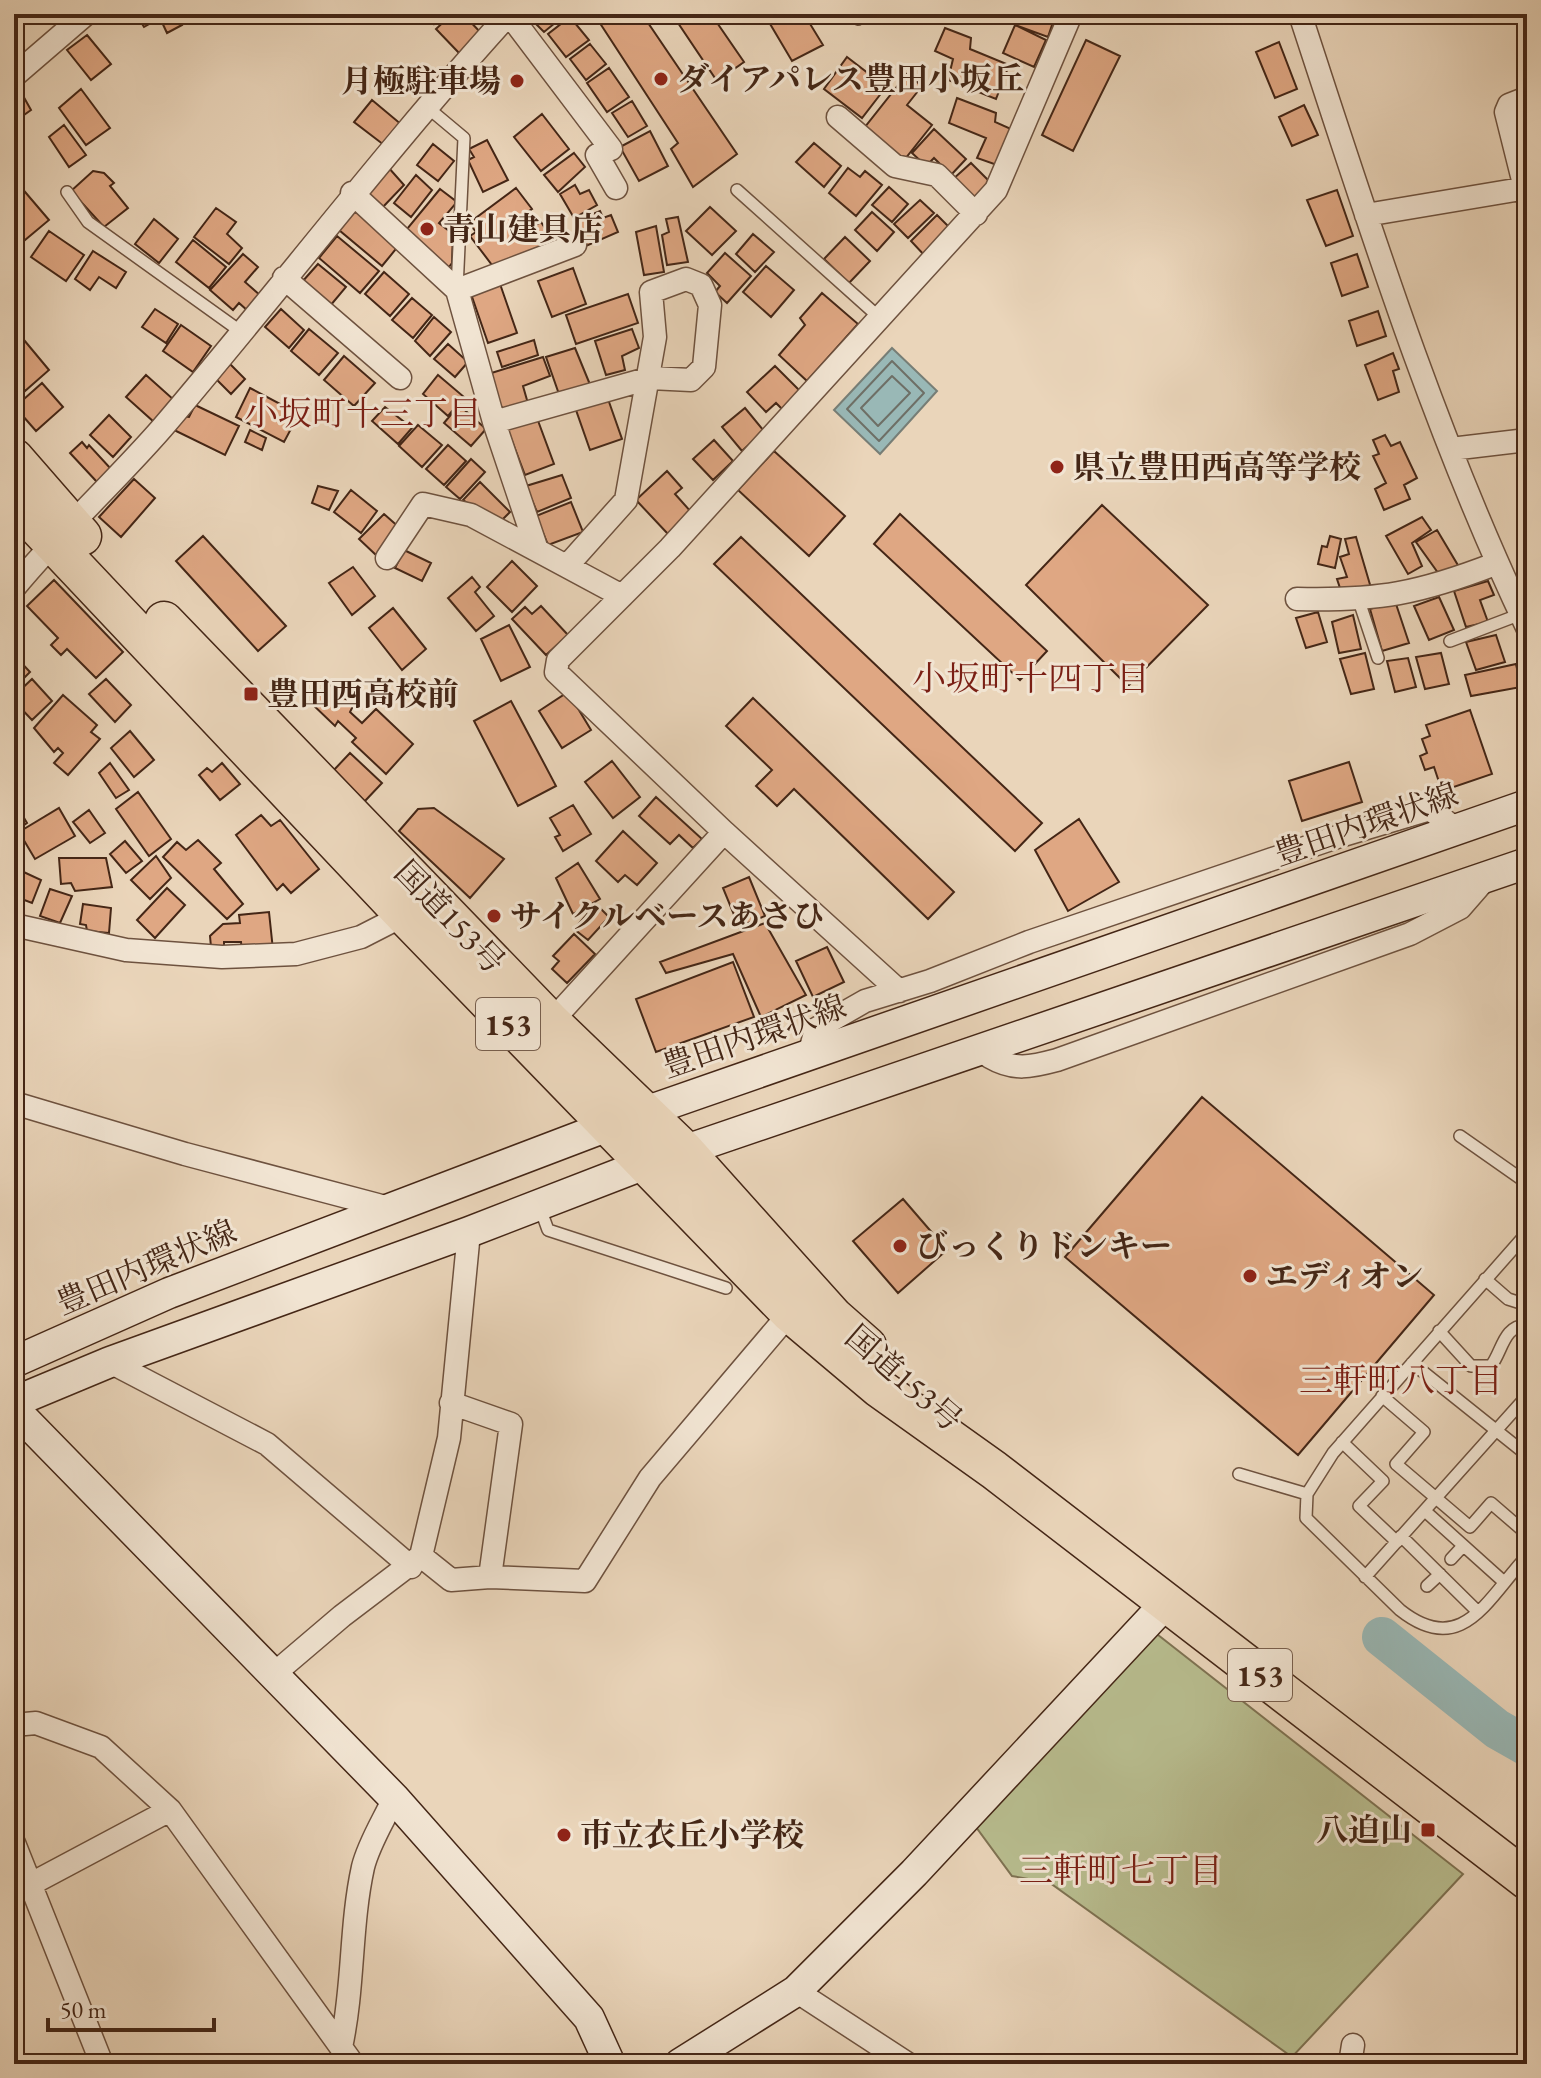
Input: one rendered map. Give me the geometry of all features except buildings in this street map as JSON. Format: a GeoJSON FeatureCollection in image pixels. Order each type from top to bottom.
{"type":"FeatureCollection","features":[{"type":"Feature","properties":{"kind":"highway","name":"国道153号"},"geometry":{"type":"LineString","coordinates":[[14,458],[62,533],[404,915],[626,1121],[684,1150],[833,1316],[968,1432],[994,1470]]}},
{"type":"Feature","properties":{"kind":"highway","name":"国道153号"},"geometry":{"type":"LineString","coordinates":[[14,502],[62,533],[551,1022],[626,1121],[645,1164],[790,1313],[879,1388],[994,1470],[1527,1880]]}},
{"type":"Feature","properties":{"kind":"street"},"geometry":{"type":"LineString","coordinates":[[14,76],[86,14]]}},
{"type":"Feature","properties":{"kind":"street"},"geometry":{"type":"LineString","coordinates":[[899,991],[724,832],[556,672],[558,660],[882,319],[996,190],[1071,14]]}},
{"type":"Feature","properties":{"kind":"street"},"geometry":{"type":"LineString","coordinates":[[1300,14],[1366,215],[1451,449],[1495,564],[1524,621]]}},
{"type":"Feature","properties":{"kind":"street"},"geometry":{"type":"LineString","coordinates":[[14,588],[62,533],[115,481],[352,193],[504,16],[611,149],[597,155],[616,188]]}},
{"type":"Feature","properties":{"kind":"street"},"geometry":{"type":"LineString","coordinates":[[1527,98],[1509,105],[1506,112],[1527,196]]}},
{"type":"Feature","properties":{"kind":"street"},"geometry":{"type":"LineString","coordinates":[[838,117],[895,166],[922,169],[937,175],[976,214]]}},
{"type":"Feature","properties":{"kind":"street"},"geometry":{"type":"LineString","coordinates":[[1366,215],[1527,188]]}},
{"type":"Feature","properties":{"kind":"street"},"geometry":{"type":"LineString","coordinates":[[352,193],[457,290],[494,422],[536,547]]}},
{"type":"Feature","properties":{"kind":"street"},"geometry":{"type":"LineString","coordinates":[[457,290],[575,245]]}},
{"type":"Feature","properties":{"kind":"street"},"geometry":{"type":"LineString","coordinates":[[284,278],[400,378]]}},
{"type":"Feature","properties":{"kind":"street"},"geometry":{"type":"LineString","coordinates":[[494,422],[650,378],[691,380],[704,367],[710,305],[707,294],[693,280],[651,292],[655,337],[650,378],[626,500],[567,566]]}},
{"type":"Feature","properties":{"kind":"street"},"geometry":{"type":"LineString","coordinates":[[1451,449],[1527,440]]}},
{"type":"Feature","properties":{"kind":"street"},"geometry":{"type":"LineString","coordinates":[[387,558],[423,504],[471,515],[536,547],[622,596]]}},
{"type":"Feature","properties":{"kind":"street"},"geometry":{"type":"LineString","coordinates":[[1297,599],[1359,601],[1428,590],[1495,564]]}},
{"type":"Feature","properties":{"kind":"street","name":"豊田内環状線"},"geometry":{"type":"LineString","coordinates":[[14,1362],[169,1293],[389,1208],[809,1055],[1527,805]]}},
{"type":"Feature","properties":{"kind":"street"},"geometry":{"type":"LineString","coordinates":[[809,1055],[816,1029],[865,1001],[1029,942],[1340,836],[1430,809],[1457,830]]}},
{"type":"Feature","properties":{"kind":"street"},"geometry":{"type":"LineString","coordinates":[[551,1022],[724,832]]}},
{"type":"Feature","properties":{"kind":"street"},"geometry":{"type":"LineString","coordinates":[[14,1402],[110,1362],[469,1232],[684,1150],[1527,863]]}},
{"type":"Feature","properties":{"kind":"street"},"geometry":{"type":"LineString","coordinates":[[988,1049],[990,1057],[1001,1063],[1025,1069],[1043,1064],[1410,934],[1460,908],[1488,876]]}},
{"type":"Feature","properties":{"kind":"street"},"geometry":{"type":"LineString","coordinates":[[14,925],[126,950],[222,957],[296,954],[361,937],[404,915]]}},
{"type":"Feature","properties":{"kind":"street"},"geometry":{"type":"LineString","coordinates":[[14,1103],[185,1154],[389,1208]]}},
{"type":"Feature","properties":{"kind":"street"},"geometry":{"type":"LineString","coordinates":[[275,1673],[342,1616],[416,1562],[449,1438],[469,1232]]}},
{"type":"Feature","properties":{"kind":"street"},"geometry":{"type":"LineString","coordinates":[[110,1362],[267,1444],[416,1562],[451,1580],[490,1577],[585,1581],[650,1478],[790,1313]]}},
{"type":"Feature","properties":{"kind":"street"},"geometry":{"type":"LineString","coordinates":[[451,1403],[511,1424],[490,1577]]}},
{"type":"Feature","properties":{"kind":"street"},"geometry":{"type":"LineString","coordinates":[[14,1409],[394,1798],[589,2018],[610,2064]]}},
{"type":"Feature","properties":{"kind":"street"},"geometry":{"type":"LineString","coordinates":[[680,2064],[796,1991],[914,1873],[1166,1603]]}},
{"type":"Feature","properties":{"kind":"street"},"geometry":{"type":"LineString","coordinates":[[14,1725],[36,1723],[101,1747],[170,1810],[347,2055]]}},
{"type":"Feature","properties":{"kind":"street"},"geometry":{"type":"LineString","coordinates":[[347,2055],[352,1929],[364,1863],[394,1798]]}},
{"type":"Feature","properties":{"kind":"street"},"geometry":{"type":"LineString","coordinates":[[31,1884],[170,1810]]}},
{"type":"Feature","properties":{"kind":"street"},"geometry":{"type":"LineString","coordinates":[[14,1843],[102,2064]]}},
{"type":"Feature","properties":{"kind":"street"},"geometry":{"type":"LineString","coordinates":[[796,1991],[908,2064]]}},
{"type":"Feature","properties":{"kind":"lane"},"geometry":{"type":"LineString","coordinates":[[427,107],[464,138],[457,290]]}},
{"type":"Feature","properties":{"kind":"lane"},"geometry":{"type":"LineString","coordinates":[[737,190],[882,319]]}},
{"type":"Feature","properties":{"kind":"lane"},"geometry":{"type":"LineString","coordinates":[[67,192],[88,222],[240,331]]}},
{"type":"Feature","properties":{"kind":"lane"},"geometry":{"type":"LineString","coordinates":[[1359,601],[1378,658]]}},
{"type":"Feature","properties":{"kind":"lane"},"geometry":{"type":"LineString","coordinates":[[1450,641],[1524,621]]}},
{"type":"Feature","properties":{"kind":"lane"},"geometry":{"type":"LineString","coordinates":[[1460,1136],[1527,1183]]}},
{"type":"Feature","properties":{"kind":"lane"},"geometry":{"type":"LineString","coordinates":[[539,1204],[548,1230],[726,1288]]}},
{"type":"Feature","properties":{"kind":"lane"},"geometry":{"type":"LineString","coordinates":[[1527,1233],[1342,1442],[1307,1494],[1306,1518],[1417,1624],[1441,1631],[1460,1628],[1527,1556]]}},
{"type":"Feature","properties":{"kind":"lane"},"geometry":{"type":"LineString","coordinates":[[1485,1279],[1508,1299],[1527,1305]]}},
{"type":"Feature","properties":{"kind":"lane"},"geometry":{"type":"LineString","coordinates":[[1439,1331],[1471,1366],[1491,1366],[1501,1354],[1505,1336],[1517,1325],[1527,1325]]}},
{"type":"Feature","properties":{"kind":"lane"},"geometry":{"type":"LineString","coordinates":[[1412,1363],[1527,1455]]}},
{"type":"Feature","properties":{"kind":"lane"},"geometry":{"type":"LineString","coordinates":[[1382,1396],[1424,1432],[1396,1464],[1470,1527],[1491,1503],[1527,1534]]}},
{"type":"Feature","properties":{"kind":"lane"},"geometry":{"type":"LineString","coordinates":[[1365,1577],[1527,1396]]}},
{"type":"Feature","properties":{"kind":"lane"},"geometry":{"type":"LineString","coordinates":[[1342,1442],[1383,1481],[1359,1506],[1440,1574],[1477,1611]]}},
{"type":"Feature","properties":{"kind":"lane"},"geometry":{"type":"LineString","coordinates":[[1239,1474],[1307,1494]]}},
{"type":"Feature","properties":{"kind":"lane"},"geometry":{"type":"LineString","coordinates":[[1425,1511],[1504,1582]]}},
{"type":"Feature","properties":{"kind":"lane"},"geometry":{"type":"LineString","coordinates":[[1451,1559],[1463,1546]]}},
{"type":"Feature","properties":{"kind":"lane"},"geometry":{"type":"LineString","coordinates":[[1427,1586],[1440,1574]]}},
{"type":"Feature","properties":{"kind":"green space"},"geometry":{"type":"Polygon","coordinates":[[[1153,1631],[1463,1874],[1292,2057],[1050,1883],[1012,1876],[976,1827],[1153,1631]]]}},
{"type":"Feature","properties":{"kind":"water"},"geometry":{"type":"Polygon","coordinates":[[[892,348],[937,391],[880,454],[834,410],[892,348]]]}},
{"type":"Feature","properties":{"kind":"waterway"},"geometry":{"type":"LineString","coordinates":[[1382,1637],[1497,1729],[1527,1746]]}},
{"type":"Feature","properties":{"kind":"place","name":"ダイアパレス豊田小坂丘"},"geometry":{"type":"Point","coordinates":[661,79]}},
{"type":"Feature","properties":{"kind":"place","name":"月極駐車場"},"geometry":{"type":"Point","coordinates":[517,81]}},
{"type":"Feature","properties":{"kind":"place","name":"青山建具店"},"geometry":{"type":"Point","coordinates":[427,229]}},
{"type":"Feature","properties":{"kind":"place","name":"県立豊田西高等学校"},"geometry":{"type":"Point","coordinates":[1057,467]}},
{"type":"Feature","properties":{"kind":"place","name":"豊田西高校前"},"geometry":{"type":"Point","coordinates":[251,694]}},
{"type":"Feature","properties":{"kind":"place","name":"サイクルベースあさひ"},"geometry":{"type":"Point","coordinates":[494,916]}},
{"type":"Feature","properties":{"kind":"place","name":"びっくりドンキー"},"geometry":{"type":"Point","coordinates":[900,1246]}},
{"type":"Feature","properties":{"kind":"place","name":"エディオン"},"geometry":{"type":"Point","coordinates":[1250,1276]}},
{"type":"Feature","properties":{"kind":"place","name":"八迫山"},"geometry":{"type":"Point","coordinates":[1428,1830]}},
{"type":"Feature","properties":{"kind":"place","name":"市立衣丘小学校"},"geometry":{"type":"Point","coordinates":[564,1835]}},
{"type":"Feature","properties":{"kind":"district","name":"小坂町十三丁目"},"geometry":{"type":"Point","coordinates":[363,413]}},
{"type":"Feature","properties":{"kind":"district","name":"小坂町十四丁目"},"geometry":{"type":"Point","coordinates":[1031,678]}},
{"type":"Feature","properties":{"kind":"district","name":"三軒町八丁目"},"geometry":{"type":"Point","coordinates":[1401,1380]}},
{"type":"Feature","properties":{"kind":"district","name":"三軒町七丁目"},"geometry":{"type":"Point","coordinates":[1121,1870]}}]}
